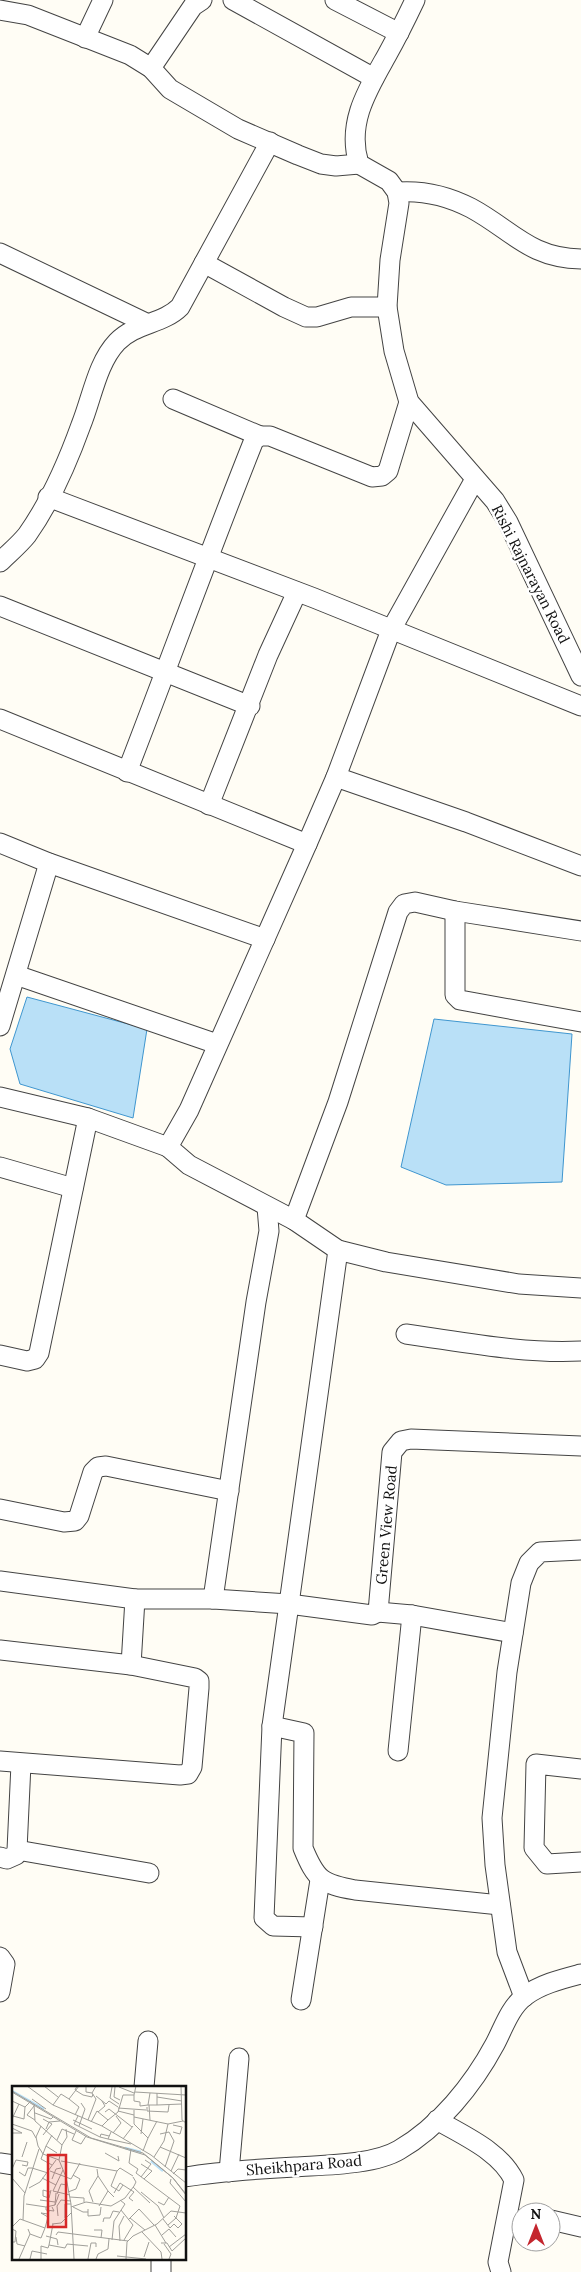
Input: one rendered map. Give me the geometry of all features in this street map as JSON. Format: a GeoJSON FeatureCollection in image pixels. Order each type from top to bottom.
{"type":"FeatureCollection","features":[{"type":"Feature","properties":{"kind":"street"},"geometry":{"type":"LineString","coordinates":[[85,38],[103,0]]}},
{"type":"Feature","properties":{"kind":"street"},"geometry":{"type":"LineString","coordinates":[[151,68],[193,6],[202,0]]}},
{"type":"Feature","properties":{"kind":"street"},"geometry":{"type":"LineString","coordinates":[[233,0],[374,78]]}},
{"type":"Feature","properties":{"kind":"street"},"geometry":{"type":"LineString","coordinates":[[334,0],[398,33]]}},
{"type":"Feature","properties":{"kind":"street"},"geometry":{"type":"LineString","coordinates":[[359,164],[355,139],[356,121],[364,96],[415,0]]}},
{"type":"Feature","properties":{"kind":"street"},"geometry":{"type":"LineString","coordinates":[[0,10],[28,15],[130,55],[151,68],[170,89],[238,129],[320,164],[336,166],[359,164],[389,181],[397,192],[417,191],[452,199],[473,209],[532,248],[551,256],[581,259]]}},
{"type":"Feature","properties":{"kind":"street"},"geometry":{"type":"LineString","coordinates":[[0,562],[26,535],[62,474],[101,366],[118,340],[146,323],[166,317],[180,307],[270,142]]}},
{"type":"Feature","properties":{"kind":"street","name":"Rishi Rajnarayan Road"},"geometry":{"type":"LineString","coordinates":[[397,192],[398,203],[390,260],[387,307],[394,352],[409,402],[495,501],[508,522],[581,676]]}},
{"type":"Feature","properties":{"kind":"street"},"geometry":{"type":"LineString","coordinates":[[0,253],[146,323]]}},
{"type":"Feature","properties":{"kind":"street"},"geometry":{"type":"LineString","coordinates":[[204,263],[306,317],[316,318],[351,307],[387,307]]}},
{"type":"Feature","properties":{"kind":"street"},"geometry":{"type":"LineString","coordinates":[[173,399],[260,436],[270,436],[372,477],[382,476],[388,471],[409,402]]}},
{"type":"Feature","properties":{"kind":"street"},"geometry":{"type":"LineString","coordinates":[[127,772],[167,671],[206,558],[254,440],[260,436]]}},
{"type":"Feature","properties":{"kind":"street"},"geometry":{"type":"LineString","coordinates":[[168,1147],[189,1110],[336,777],[391,630],[475,479]]}},
{"type":"Feature","properties":{"kind":"street"},"geometry":{"type":"LineString","coordinates":[[48,497],[297,592],[581,706]]}},
{"type":"Feature","properties":{"kind":"street"},"geometry":{"type":"LineString","coordinates":[[209,805],[250,706],[268,655],[297,592]]}},
{"type":"Feature","properties":{"kind":"street"},"geometry":{"type":"LineString","coordinates":[[0,606],[167,671],[250,706]]}},
{"type":"Feature","properties":{"kind":"street"},"geometry":{"type":"LineString","coordinates":[[0,719],[307,844]]}},
{"type":"Feature","properties":{"kind":"street"},"geometry":{"type":"LineString","coordinates":[[336,777],[466,822],[581,866]]}},
{"type":"Feature","properties":{"kind":"street"},"geometry":{"type":"LineString","coordinates":[[0,843],[265,938]]}},
{"type":"Feature","properties":{"kind":"street"},"geometry":{"type":"LineString","coordinates":[[0,1026],[49,862]]}},
{"type":"Feature","properties":{"kind":"street"},"geometry":{"type":"LineString","coordinates":[[294,1220],[338,1102],[398,912],[404,904],[415,902],[455,911],[581,931]]}},
{"type":"Feature","properties":{"kind":"street"},"geometry":{"type":"LineString","coordinates":[[455,911],[455,995],[460,1000],[581,1022]]}},
{"type":"Feature","properties":{"kind":"street"},"geometry":{"type":"LineString","coordinates":[[16,975],[217,1044]]}},
{"type":"Feature","properties":{"kind":"street"},"geometry":{"type":"LineString","coordinates":[[0,1097],[88,1118],[168,1147],[189,1165],[294,1220],[338,1250],[386,1262],[519,1284],[581,1288]]}},
{"type":"Feature","properties":{"kind":"street"},"geometry":{"type":"LineString","coordinates":[[0,1355],[27,1361],[35,1359],[39,1353],[88,1118]]}},
{"type":"Feature","properties":{"kind":"street"},"geometry":{"type":"LineString","coordinates":[[0,1167],[73,1188]]}},
{"type":"Feature","properties":{"kind":"street"},"geometry":{"type":"LineString","coordinates":[[213,1599],[256,1302],[269,1231],[267,1207]]}},
{"type":"Feature","properties":{"kind":"street"},"geometry":{"type":"LineString","coordinates":[[313,1927],[273,1926],[264,1918],[272,1726],[338,1250]]}},
{"type":"Feature","properties":{"kind":"street"},"geometry":{"type":"LineString","coordinates":[[406,1334],[513,1349],[559,1352],[581,1351]]}},
{"type":"Feature","properties":{"kind":"street","name":"Green View Road"},"geometry":{"type":"LineString","coordinates":[[378,1612],[392,1452],[401,1441],[411,1439],[581,1446]]}},
{"type":"Feature","properties":{"kind":"street"},"geometry":{"type":"LineString","coordinates":[[0,1509],[64,1522],[75,1521],[79,1516],[93,1472],[98,1467],[106,1466],[228,1491]]}},
{"type":"Feature","properties":{"kind":"street"},"geometry":{"type":"LineString","coordinates":[[524,1997],[507,1952],[500,1905],[492,1818],[513,1634],[521,1583],[529,1563],[540,1552],[581,1550]]}},
{"type":"Feature","properties":{"kind":"street"},"geometry":{"type":"LineString","coordinates":[[0,1581],[135,1599],[213,1599],[289,1604],[372,1615],[378,1612],[412,1615],[513,1634]]}},
{"type":"Feature","properties":{"kind":"street"},"geometry":{"type":"LineString","coordinates":[[130,1665],[135,1599]]}},
{"type":"Feature","properties":{"kind":"street"},"geometry":{"type":"LineString","coordinates":[[398,1751],[412,1615]]}},
{"type":"Feature","properties":{"kind":"street"},"geometry":{"type":"LineString","coordinates":[[0,1650],[130,1665],[195,1678],[199,1681],[192,1767],[188,1774],[180,1775],[0,1761]]}},
{"type":"Feature","properties":{"kind":"street"},"geometry":{"type":"LineString","coordinates":[[272,1726],[304,1733],[303,1848],[309,1863],[320,1880],[335,1886],[355,1890],[500,1905]]}},
{"type":"Feature","properties":{"kind":"street"},"geometry":{"type":"LineString","coordinates":[[0,1857],[7,1859],[16,1855],[18,1850],[21,1764]]}},
{"type":"Feature","properties":{"kind":"street"},"geometry":{"type":"LineString","coordinates":[[581,1769],[536,1764],[534,1848],[547,1864],[581,1862]]}},
{"type":"Feature","properties":{"kind":"street"},"geometry":{"type":"LineString","coordinates":[[18,1850],[149,1873]]}},
{"type":"Feature","properties":{"kind":"street"},"geometry":{"type":"LineString","coordinates":[[301,2000],[320,1880]]}},
{"type":"Feature","properties":{"kind":"street"},"geometry":{"type":"LineString","coordinates":[[0,1957],[5,1964],[0,1992]]}},
{"type":"Feature","properties":{"kind":"street","name":"Sheikhpara Road"},"geometry":{"type":"LineString","coordinates":[[186,2177],[367,2160],[398,2151],[427,2130],[477,2074],[496,2043],[505,2022],[524,1997],[551,1982],[581,1974]]}},
{"type":"Feature","properties":{"kind":"street"},"geometry":{"type":"LineString","coordinates":[[144,2086],[148,2041]]}},
{"type":"Feature","properties":{"kind":"street"},"geometry":{"type":"LineString","coordinates":[[229,2172],[239,2058]]}},
{"type":"Feature","properties":{"kind":"street"},"geometry":{"type":"LineString","coordinates":[[437,2120],[490,2152],[509,2168],[514,2180],[517,2202]]}},
{"type":"Feature","properties":{"kind":"street"},"geometry":{"type":"LineString","coordinates":[[561,2222],[581,2227]]}},
{"type":"Feature","properties":{"kind":"street"},"geometry":{"type":"LineString","coordinates":[[501,2272],[498,2262],[511,2228]]}},
{"type":"Feature","properties":{"kind":"water"},"geometry":{"type":"Polygon","coordinates":[[[27,997],[147,1029],[133,1118],[20,1084],[10,1049],[27,997]]]}},
{"type":"Feature","properties":{"kind":"water"},"geometry":{"type":"Polygon","coordinates":[[[434,1019],[572,1034],[562,1182],[446,1185],[401,1167],[434,1019]]]}}]}
